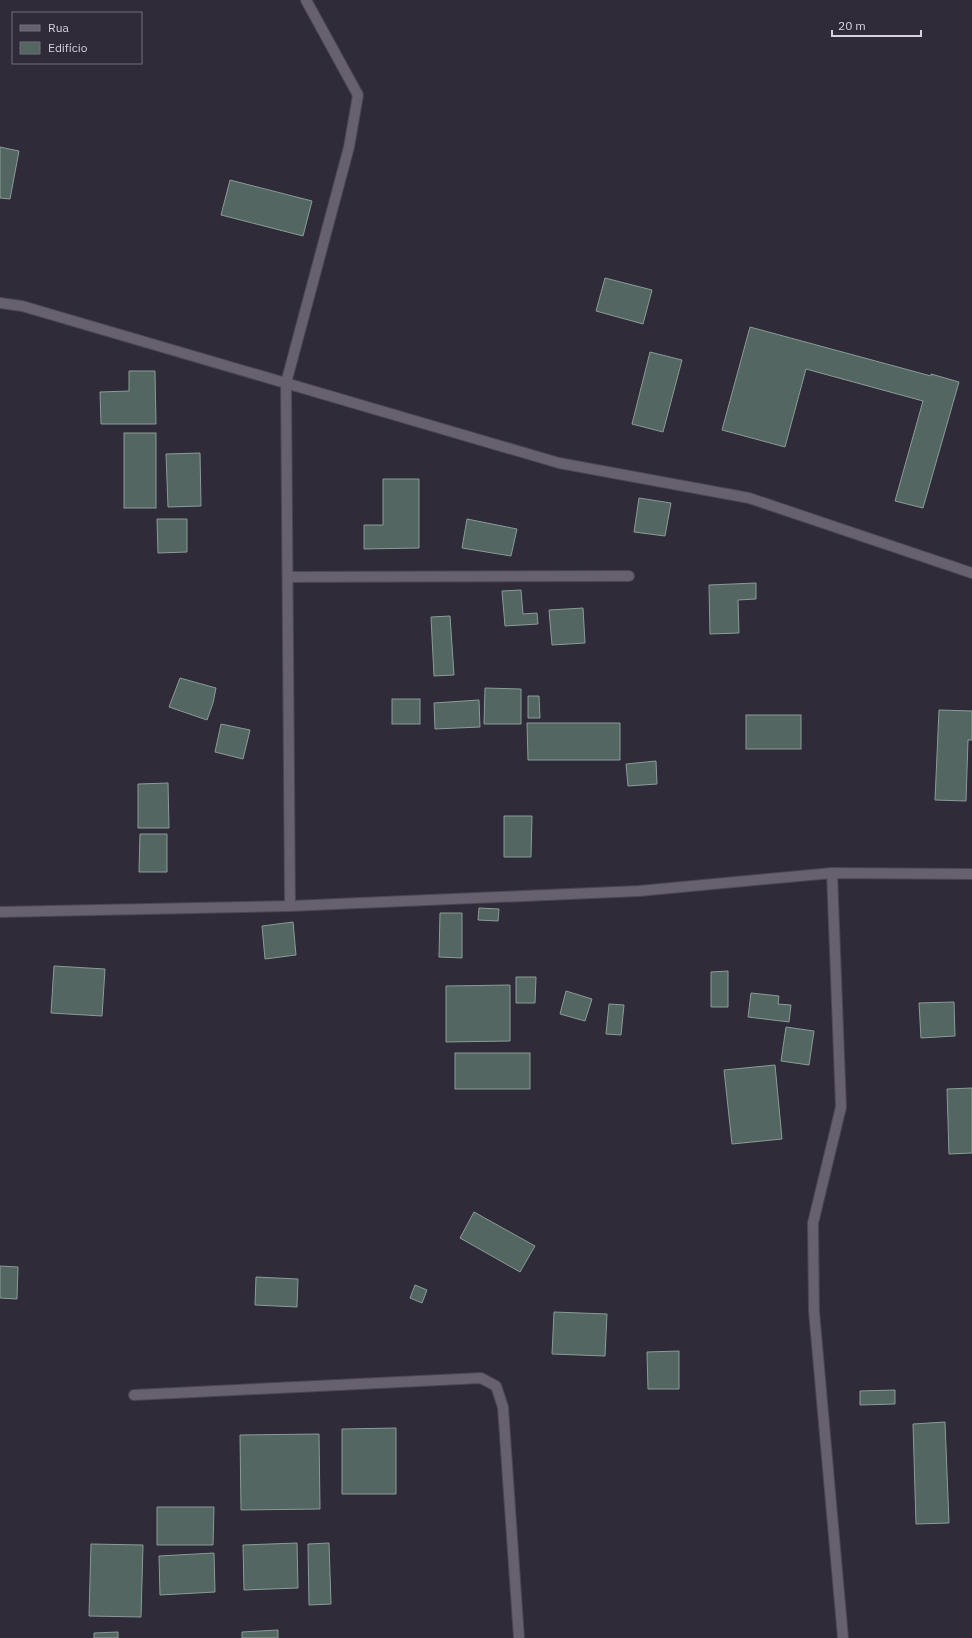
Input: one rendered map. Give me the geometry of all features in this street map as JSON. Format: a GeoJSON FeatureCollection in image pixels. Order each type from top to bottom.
{"type":"FeatureCollection","features":[{"type":"Feature","properties":{"kind":"street"},"geometry":{"type":"LineString","coordinates":[[290,906],[286,383],[349,147],[358,95],[306,0]]}},
{"type":"Feature","properties":{"kind":"street"},"geometry":{"type":"LineString","coordinates":[[0,303],[22,306],[559,462],[749,498],[972,573]]}},
{"type":"Feature","properties":{"kind":"street"},"geometry":{"type":"LineString","coordinates":[[288,577],[629,576]]}},
{"type":"Feature","properties":{"kind":"street"},"geometry":{"type":"LineString","coordinates":[[832,873],[841,1107],[813,1223],[814,1311],[843,1638]]}},
{"type":"Feature","properties":{"kind":"street"},"geometry":{"type":"LineString","coordinates":[[0,912],[290,906],[639,891],[832,873],[972,874]]}},
{"type":"Feature","properties":{"kind":"street"},"geometry":{"type":"LineString","coordinates":[[134,1395],[481,1378],[496,1386],[503,1407],[519,1638]]}},
{"type":"Feature","properties":{"kind":"building"},"geometry":{"type":"Polygon","coordinates":[[[0,147],[19,151],[10,199],[0,198],[0,147]]]}},
{"type":"Feature","properties":{"kind":"building"},"geometry":{"type":"Polygon","coordinates":[[[230,180],[312,201],[303,236],[221,215],[230,180]]]}},
{"type":"Feature","properties":{"kind":"building"},"geometry":{"type":"Polygon","coordinates":[[[605,278],[652,290],[643,324],[596,311],[605,278]]]}},
{"type":"Feature","properties":{"kind":"building"},"geometry":{"type":"Polygon","coordinates":[[[750,327],[931,376],[931,374],[959,382],[923,508],[895,501],[923,401],[806,369],[785,447],[722,430],[750,327]]]}},
{"type":"Feature","properties":{"kind":"building"},"geometry":{"type":"Polygon","coordinates":[[[650,352],[682,360],[663,432],[632,424],[650,352]]]}},
{"type":"Feature","properties":{"kind":"building"},"geometry":{"type":"Polygon","coordinates":[[[129,371],[155,371],[156,424],[101,424],[100,392],[129,391],[129,371]]]}},
{"type":"Feature","properties":{"kind":"building"},"geometry":{"type":"Polygon","coordinates":[[[124,433],[156,433],[156,508],[124,508],[124,433]]]}},
{"type":"Feature","properties":{"kind":"building"},"geometry":{"type":"Polygon","coordinates":[[[200,453],[201,506],[168,507],[166,454],[200,453]]]}},
{"type":"Feature","properties":{"kind":"building"},"geometry":{"type":"Polygon","coordinates":[[[383,479],[419,479],[419,548],[364,549],[364,525],[383,525],[383,479]]]}},
{"type":"Feature","properties":{"kind":"building"},"geometry":{"type":"Polygon","coordinates":[[[639,498],[671,503],[665,536],[634,532],[639,498]]]}},
{"type":"Feature","properties":{"kind":"building"},"geometry":{"type":"Polygon","coordinates":[[[157,519],[187,519],[187,552],[158,553],[157,519]]]}},
{"type":"Feature","properties":{"kind":"building"},"geometry":{"type":"Polygon","coordinates":[[[467,519],[517,529],[511,556],[462,548],[467,519]]]}},
{"type":"Feature","properties":{"kind":"building"},"geometry":{"type":"Polygon","coordinates":[[[756,583],[756,599],[738,600],[739,633],[710,634],[709,585],[756,583]]]}},
{"type":"Feature","properties":{"kind":"building"},"geometry":{"type":"Polygon","coordinates":[[[521,590],[523,614],[537,613],[538,624],[505,626],[502,591],[521,590]]]}},
{"type":"Feature","properties":{"kind":"building"},"geometry":{"type":"Polygon","coordinates":[[[583,608],[585,643],[552,645],[549,610],[583,608]]]}},
{"type":"Feature","properties":{"kind":"building"},"geometry":{"type":"Polygon","coordinates":[[[450,616],[454,675],[434,676],[431,617],[450,616]]]}},
{"type":"Feature","properties":{"kind":"building"},"geometry":{"type":"Polygon","coordinates":[[[180,678],[216,688],[207,720],[169,707],[180,678]]]}},
{"type":"Feature","properties":{"kind":"building"},"geometry":{"type":"Polygon","coordinates":[[[485,688],[521,689],[521,724],[484,724],[485,688]]]}},
{"type":"Feature","properties":{"kind":"building"},"geometry":{"type":"Polygon","coordinates":[[[528,696],[539,696],[540,718],[528,718],[528,696]]]}},
{"type":"Feature","properties":{"kind":"building"},"geometry":{"type":"Polygon","coordinates":[[[392,699],[420,699],[420,724],[392,724],[392,699]]]}},
{"type":"Feature","properties":{"kind":"building"},"geometry":{"type":"Polygon","coordinates":[[[479,700],[480,727],[435,729],[434,703],[479,700]]]}},
{"type":"Feature","properties":{"kind":"building"},"geometry":{"type":"Polygon","coordinates":[[[939,710],[972,711],[972,740],[968,740],[966,801],[935,800],[939,710]]]}},
{"type":"Feature","properties":{"kind":"building"},"geometry":{"type":"Polygon","coordinates":[[[746,715],[801,715],[801,749],[746,749],[746,715]]]}},
{"type":"Feature","properties":{"kind":"building"},"geometry":{"type":"Polygon","coordinates":[[[527,723],[620,723],[620,760],[528,760],[527,723]]]}},
{"type":"Feature","properties":{"kind":"building"},"geometry":{"type":"Polygon","coordinates":[[[221,724],[250,730],[243,759],[215,752],[221,724]]]}},
{"type":"Feature","properties":{"kind":"building"},"geometry":{"type":"Polygon","coordinates":[[[656,761],[657,784],[628,786],[626,764],[656,761]]]}},
{"type":"Feature","properties":{"kind":"building"},"geometry":{"type":"Polygon","coordinates":[[[168,783],[169,828],[138,828],[138,784],[168,783]]]}},
{"type":"Feature","properties":{"kind":"building"},"geometry":{"type":"Polygon","coordinates":[[[504,816],[532,816],[531,857],[504,857],[504,816]]]}},
{"type":"Feature","properties":{"kind":"building"},"geometry":{"type":"Polygon","coordinates":[[[140,834],[167,834],[167,872],[139,872],[140,834]]]}},
{"type":"Feature","properties":{"kind":"building"},"geometry":{"type":"Polygon","coordinates":[[[479,908],[499,909],[498,921],[478,920],[479,908]]]}},
{"type":"Feature","properties":{"kind":"building"},"geometry":{"type":"Polygon","coordinates":[[[440,913],[462,913],[462,958],[439,957],[440,913]]]}},
{"type":"Feature","properties":{"kind":"building"},"geometry":{"type":"Polygon","coordinates":[[[293,922],[296,955],[265,959],[262,926],[293,922]]]}},
{"type":"Feature","properties":{"kind":"building"},"geometry":{"type":"Polygon","coordinates":[[[54,966],[105,969],[102,1016],[51,1013],[54,966]]]}},
{"type":"Feature","properties":{"kind":"building"},"geometry":{"type":"Polygon","coordinates":[[[728,971],[728,1007],[711,1007],[711,972],[728,971]]]}},
{"type":"Feature","properties":{"kind":"building"},"geometry":{"type":"Polygon","coordinates":[[[516,977],[536,977],[535,1003],[516,1003],[516,977]]]}},
{"type":"Feature","properties":{"kind":"building"},"geometry":{"type":"Polygon","coordinates":[[[510,985],[510,1041],[446,1042],[446,986],[510,985]]]}},
{"type":"Feature","properties":{"kind":"building"},"geometry":{"type":"Polygon","coordinates":[[[566,991],[592,999],[585,1021],[560,1014],[566,991]]]}},
{"type":"Feature","properties":{"kind":"building"},"geometry":{"type":"Polygon","coordinates":[[[751,993],[779,996],[778,1004],[791,1005],[789,1022],[748,1017],[751,993]]]}},
{"type":"Feature","properties":{"kind":"building"},"geometry":{"type":"Polygon","coordinates":[[[954,1002],[955,1036],[921,1038],[919,1003],[954,1002]]]}},
{"type":"Feature","properties":{"kind":"building"},"geometry":{"type":"Polygon","coordinates":[[[609,1004],[624,1005],[621,1035],[606,1034],[609,1004]]]}},
{"type":"Feature","properties":{"kind":"building"},"geometry":{"type":"Polygon","coordinates":[[[786,1027],[814,1031],[809,1065],[781,1061],[786,1027]]]}},
{"type":"Feature","properties":{"kind":"building"},"geometry":{"type":"Polygon","coordinates":[[[455,1053],[530,1053],[530,1089],[455,1089],[455,1053]]]}},
{"type":"Feature","properties":{"kind":"building"},"geometry":{"type":"Polygon","coordinates":[[[775,1065],[782,1139],[732,1144],[724,1070],[775,1065]]]}},
{"type":"Feature","properties":{"kind":"building"},"geometry":{"type":"Polygon","coordinates":[[[972,1088],[972,1153],[949,1154],[947,1089],[972,1088]]]}},
{"type":"Feature","properties":{"kind":"building"},"geometry":{"type":"Polygon","coordinates":[[[474,1212],[535,1246],[520,1272],[460,1238],[474,1212]]]}},
{"type":"Feature","properties":{"kind":"building"},"geometry":{"type":"Polygon","coordinates":[[[0,1266],[18,1267],[17,1299],[0,1298],[0,1266]]]}},
{"type":"Feature","properties":{"kind":"building"},"geometry":{"type":"Polygon","coordinates":[[[256,1277],[298,1279],[297,1307],[255,1305],[256,1277]]]}},
{"type":"Feature","properties":{"kind":"building"},"geometry":{"type":"Polygon","coordinates":[[[415,1285],[427,1290],[422,1303],[410,1298],[415,1285]]]}},
{"type":"Feature","properties":{"kind":"building"},"geometry":{"type":"Polygon","coordinates":[[[554,1312],[607,1314],[605,1356],[552,1354],[554,1312]]]}},
{"type":"Feature","properties":{"kind":"building"},"geometry":{"type":"Polygon","coordinates":[[[679,1351],[679,1389],[648,1389],[647,1352],[679,1351]]]}},
{"type":"Feature","properties":{"kind":"building"},"geometry":{"type":"Polygon","coordinates":[[[895,1390],[895,1404],[860,1405],[860,1391],[895,1390]]]}},
{"type":"Feature","properties":{"kind":"building"},"geometry":{"type":"Polygon","coordinates":[[[945,1422],[949,1523],[916,1524],[913,1424],[945,1422]]]}},
{"type":"Feature","properties":{"kind":"building"},"geometry":{"type":"Polygon","coordinates":[[[396,1428],[396,1494],[342,1494],[342,1429],[396,1428]]]}},
{"type":"Feature","properties":{"kind":"building"},"geometry":{"type":"Polygon","coordinates":[[[319,1434],[320,1509],[241,1510],[240,1435],[319,1434]]]}},
{"type":"Feature","properties":{"kind":"building"},"geometry":{"type":"Polygon","coordinates":[[[157,1507],[214,1507],[213,1545],[157,1545],[157,1507]]]}},
{"type":"Feature","properties":{"kind":"building"},"geometry":{"type":"Polygon","coordinates":[[[297,1543],[298,1588],[244,1590],[243,1545],[297,1543]]]}},
{"type":"Feature","properties":{"kind":"building"},"geometry":{"type":"Polygon","coordinates":[[[329,1543],[331,1604],[309,1605],[308,1544],[329,1543]]]}},
{"type":"Feature","properties":{"kind":"building"},"geometry":{"type":"Polygon","coordinates":[[[91,1544],[143,1545],[141,1617],[89,1616],[91,1544]]]}},
{"type":"Feature","properties":{"kind":"building"},"geometry":{"type":"Polygon","coordinates":[[[214,1553],[215,1592],[160,1595],[159,1556],[214,1553]]]}},
{"type":"Feature","properties":{"kind":"building"},"geometry":{"type":"Polygon","coordinates":[[[278,1630],[278,1638],[242,1638],[242,1632],[278,1630]]]}},
{"type":"Feature","properties":{"kind":"building"},"geometry":{"type":"Polygon","coordinates":[[[118,1632],[118,1638],[94,1638],[94,1633],[118,1632]]]}}]}
